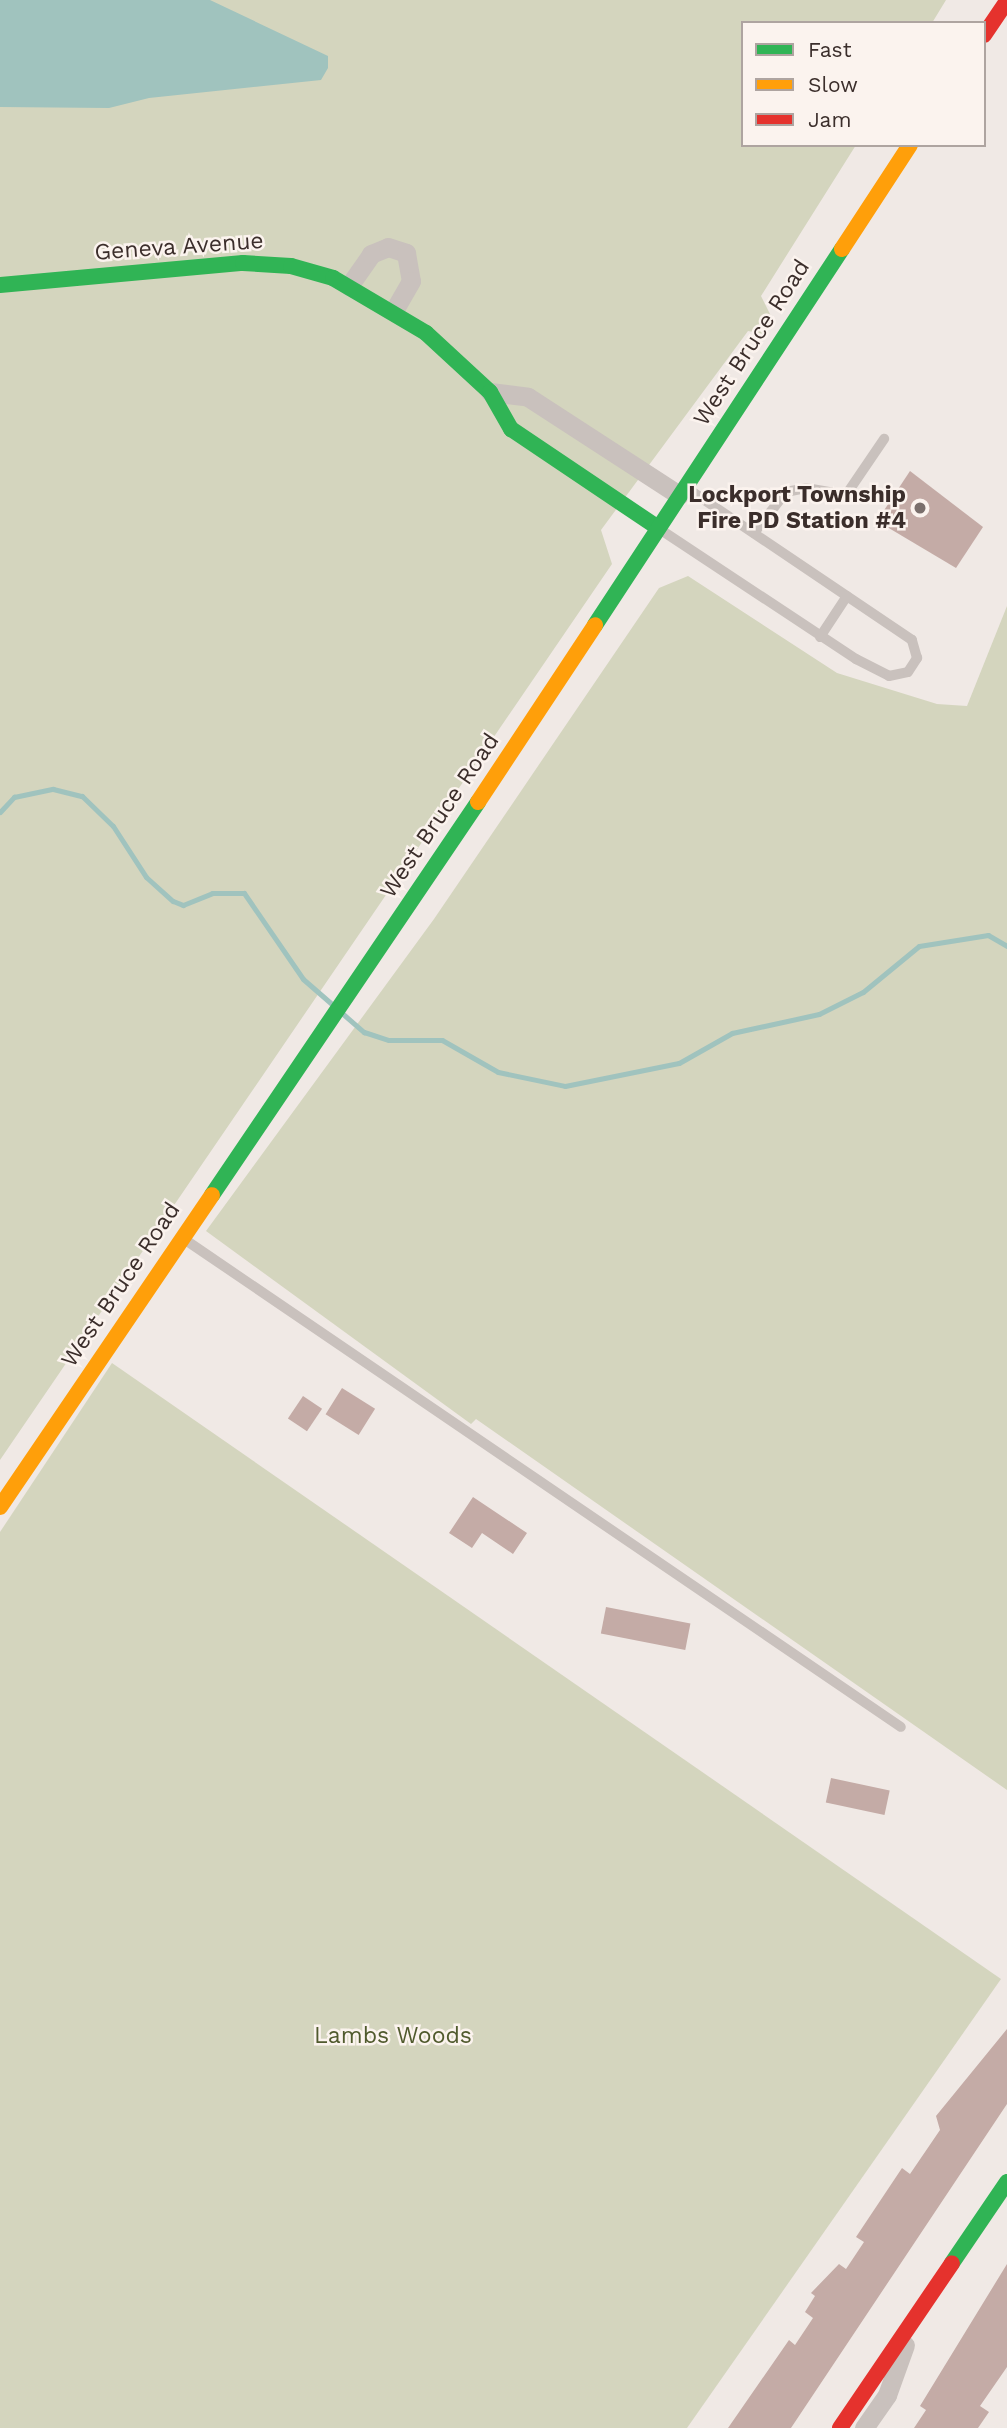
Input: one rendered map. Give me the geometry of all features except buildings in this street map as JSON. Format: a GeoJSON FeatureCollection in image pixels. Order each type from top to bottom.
{"type":"FeatureCollection","features":[{"type":"Feature","properties":{"kind":"street"},"geometry":{"type":"LineString","coordinates":[[986,32],[1007,1]]}},
{"type":"Feature","properties":{"kind":"street","name":"West Bruce Road"},"geometry":{"type":"LineString","coordinates":[[0,1507],[180,1237],[345,999],[910,147]]}},
{"type":"Feature","properties":{"kind":"street"},"geometry":{"type":"LineString","coordinates":[[349,286],[372,254],[388,247],[406,253],[411,281],[394,311]]}},
{"type":"Feature","properties":{"kind":"street","name":"Geneva Avenue"},"geometry":{"type":"LineString","coordinates":[[0,285],[243,263],[291,266],[349,286],[394,311],[490,392],[511,429],[657,527]]}},
{"type":"Feature","properties":{"kind":"street"},"geometry":{"type":"LineString","coordinates":[[490,392],[528,397],[682,490]]}},
{"type":"Feature","properties":{"kind":"street"},"geometry":{"type":"LineString","coordinates":[[840,2428],[1007,2182]]}},
{"type":"Feature","properties":{"kind":"street"},"geometry":{"type":"LineString","coordinates":[[864,2428],[887,2395],[916,2314]]}},
{"type":"Feature","properties":{"kind":"lane"},"geometry":{"type":"LineString","coordinates":[[754,533],[786,492],[806,488],[846,495],[884,439]]}},
{"type":"Feature","properties":{"kind":"lane"},"geometry":{"type":"LineString","coordinates":[[657,527],[820,637],[889,676],[908,672],[917,657],[912,640],[754,533],[682,490]]}},
{"type":"Feature","properties":{"kind":"lane"},"geometry":{"type":"LineString","coordinates":[[820,637],[847,596]]}},
{"type":"Feature","properties":{"kind":"lane"},"geometry":{"type":"LineString","coordinates":[[180,1237],[901,1727]]}},
{"type":"Feature","properties":{"kind":"green space"},"geometry":{"type":"Polygon","coordinates":[[[0,0],[946,0],[933,21],[741,21],[741,147],[855,147],[761,296],[772,318],[764,334],[748,331],[601,530],[612,564],[0,1460],[0,0]]]}},
{"type":"Feature","properties":{"kind":"green space"},"geometry":{"type":"Polygon","coordinates":[[[688,576],[837,673],[937,704],[967,706],[1007,606],[1007,1790],[476,1419],[471,1424],[206,1231],[434,919],[659,588],[688,576]]]}},
{"type":"Feature","properties":{"kind":"green space","name":"Lambs Woods"},"geometry":{"type":"Polygon","coordinates":[[[112,1363],[1001,1979],[687,2428],[0,2428],[0,1532],[112,1363]]]}},
{"type":"Feature","properties":{"kind":"water"},"geometry":{"type":"Polygon","coordinates":[[[0,0],[210,0],[328,56],[328,68],[321,80],[149,98],[109,108],[0,107],[0,0]]]}},
{"type":"Feature","properties":{"kind":"waterway"},"geometry":{"type":"LineString","coordinates":[[0,812],[14,797],[53,789],[82,796],[113,826],[146,877],[173,901],[183,905],[212,893],[244,893],[303,979],[333,1005]]}},
{"type":"Feature","properties":{"kind":"waterway"},"geometry":{"type":"LineString","coordinates":[[343,1014],[364,1032],[389,1040],[442,1040],[498,1072],[565,1086],[679,1063],[732,1033],[819,1014],[863,992],[919,946],[988,935],[1007,946]]}},
{"type":"Feature","properties":{"kind":"traffic: fast"},"geometry":{"type":"LineString","coordinates":[[595,625],[842,249]]}},
{"type":"Feature","properties":{"kind":"traffic: fast"},"geometry":{"type":"LineString","coordinates":[[0,285],[243,263],[291,266],[333,278],[426,333],[490,392],[511,429],[657,527]]}},
{"type":"Feature","properties":{"kind":"traffic: fast"},"geometry":{"type":"LineString","coordinates":[[212,1195],[478,802]]}},
{"type":"Feature","properties":{"kind":"traffic: fast"},"geometry":{"type":"LineString","coordinates":[[952,2263],[1007,2182]]}},
{"type":"Feature","properties":{"kind":"traffic: slow"},"geometry":{"type":"LineString","coordinates":[[842,249],[909,147]]}},
{"type":"Feature","properties":{"kind":"traffic: slow"},"geometry":{"type":"LineString","coordinates":[[478,802],[595,625]]}},
{"type":"Feature","properties":{"kind":"traffic: slow"},"geometry":{"type":"LineString","coordinates":[[0,1507],[212,1195]]}},
{"type":"Feature","properties":{"kind":"traffic: jam"},"geometry":{"type":"LineString","coordinates":[[986,32],[1007,1]]}},
{"type":"Feature","properties":{"kind":"traffic: jam"},"geometry":{"type":"LineString","coordinates":[[840,2428],[952,2263]]}},
{"type":"Feature","properties":{"kind":"place","name":"Lockport Township Fire PD Station #4"},"geometry":{"type":"Point","coordinates":[920,508]}}]}
